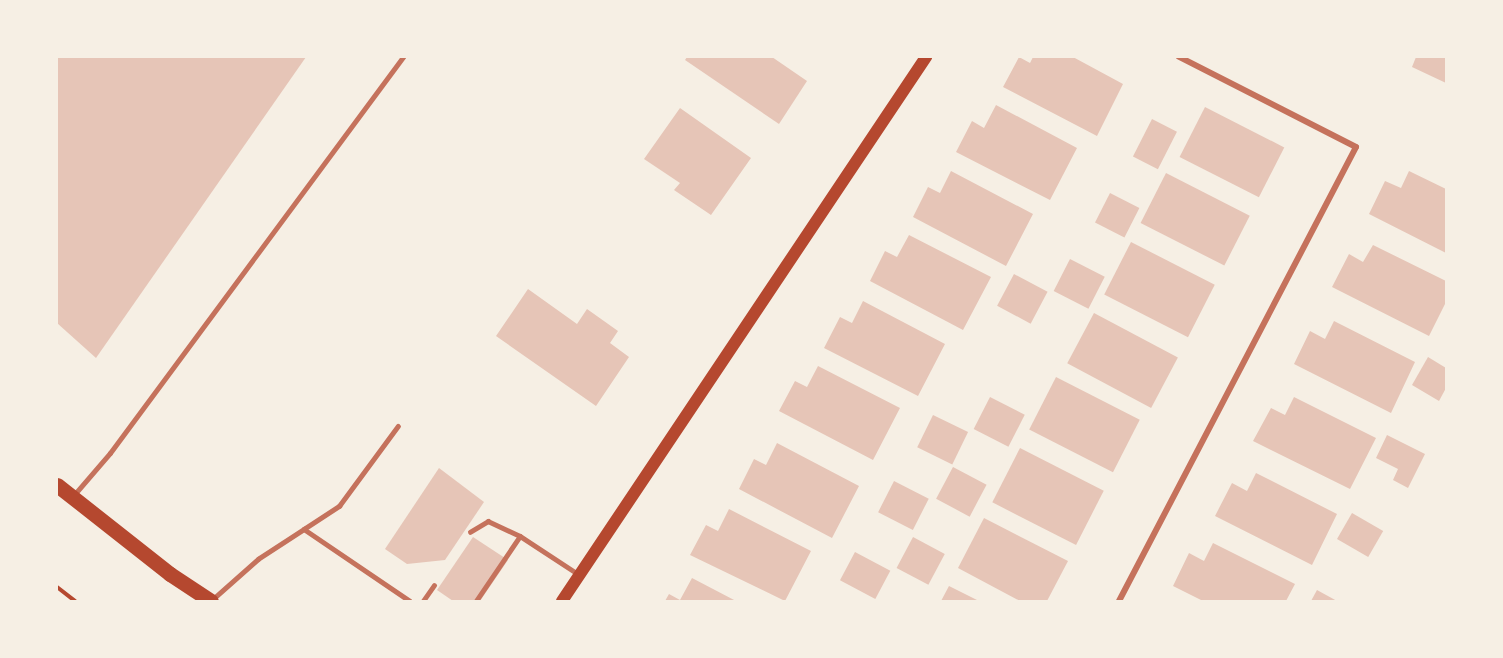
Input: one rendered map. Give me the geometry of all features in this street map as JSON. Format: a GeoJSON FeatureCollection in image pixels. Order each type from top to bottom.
{"type":"FeatureCollection","features":[{"type":"Feature","properties":{"kind":"main road"},"geometry":{"type":"LineString","coordinates":[[562,601],[926,57]]}},
{"type":"Feature","properties":{"kind":"main road"},"geometry":{"type":"LineString","coordinates":[[57,484],[211,601]]}},
{"type":"Feature","properties":{"kind":"street"},"geometry":{"type":"LineString","coordinates":[[1119,601],[1356,147],[1179,57]]}},
{"type":"Feature","properties":{"kind":"lane"},"geometry":{"type":"LineString","coordinates":[[72,497],[110,453],[403,57]]}},
{"type":"Feature","properties":{"kind":"lane"},"geometry":{"type":"LineString","coordinates":[[211,601],[258,559],[339,506],[398,426]]}},
{"type":"Feature","properties":{"kind":"lane"},"geometry":{"type":"LineString","coordinates":[[470,532],[488,521],[520,536],[579,575]]}},
{"type":"Feature","properties":{"kind":"lane"},"geometry":{"type":"LineString","coordinates":[[303,530],[410,601]]}},
{"type":"Feature","properties":{"kind":"lane"},"geometry":{"type":"LineString","coordinates":[[476,601],[520,536]]}},
{"type":"Feature","properties":{"kind":"lane"},"geometry":{"type":"LineString","coordinates":[[423,601],[434,585]]}},
{"type":"Feature","properties":{"kind":"path"},"geometry":{"type":"LineString","coordinates":[[57,587],[75,601]]}},
{"type":"Feature","properties":{"kind":"building"},"geometry":{"type":"Polygon","coordinates":[[[57,57],[306,57],[96,358],[57,323],[57,57]]]}},
{"type":"Feature","properties":{"kind":"building"},"geometry":{"type":"Polygon","coordinates":[[[687,57],[772,57],[807,81],[779,124],[685,60],[687,57]]]}},
{"type":"Feature","properties":{"kind":"building"},"geometry":{"type":"Polygon","coordinates":[[[1019,57],[1030,63],[1033,57],[1073,57],[1123,84],[1097,136],[1003,87],[1019,57]]]}},
{"type":"Feature","properties":{"kind":"building"},"geometry":{"type":"Polygon","coordinates":[[[1416,57],[1446,57],[1446,83],[1412,67],[1416,57]]]}},
{"type":"Feature","properties":{"kind":"building"},"geometry":{"type":"Polygon","coordinates":[[[996,105],[1077,148],[1050,200],[956,152],[972,121],[984,128],[996,105]]]}},
{"type":"Feature","properties":{"kind":"building"},"geometry":{"type":"Polygon","coordinates":[[[1205,107],[1284,147],[1259,197],[1180,157],[1205,107]]]}},
{"type":"Feature","properties":{"kind":"building"},"geometry":{"type":"Polygon","coordinates":[[[680,108],[751,158],[711,215],[674,190],[680,183],[644,159],[680,108]]]}},
{"type":"Feature","properties":{"kind":"building"},"geometry":{"type":"Polygon","coordinates":[[[1152,119],[1177,132],[1158,169],[1133,156],[1152,119]]]}},
{"type":"Feature","properties":{"kind":"building"},"geometry":{"type":"Polygon","coordinates":[[[951,171],[1033,214],[1006,266],[913,217],[928,187],[940,193],[951,171]]]}},
{"type":"Feature","properties":{"kind":"building"},"geometry":{"type":"Polygon","coordinates":[[[1409,171],[1446,189],[1446,253],[1369,214],[1385,181],[1401,188],[1409,171]]]}},
{"type":"Feature","properties":{"kind":"building"},"geometry":{"type":"Polygon","coordinates":[[[1166,173],[1250,216],[1224,266],[1141,223],[1166,173]]]}},
{"type":"Feature","properties":{"kind":"building"},"geometry":{"type":"Polygon","coordinates":[[[1110,193],[1139,208],[1124,237],[1095,222],[1110,193]]]}},
{"type":"Feature","properties":{"kind":"building"},"geometry":{"type":"Polygon","coordinates":[[[909,235],[991,277],[963,330],[870,281],[885,251],[897,257],[909,235]]]}},
{"type":"Feature","properties":{"kind":"building"},"geometry":{"type":"Polygon","coordinates":[[[1131,242],[1215,285],[1188,337],[1104,295],[1131,242]]]}},
{"type":"Feature","properties":{"kind":"building"},"geometry":{"type":"Polygon","coordinates":[[[1373,245],[1446,281],[1446,302],[1429,336],[1332,287],[1349,254],[1363,262],[1373,245]]]}},
{"type":"Feature","properties":{"kind":"building"},"geometry":{"type":"Polygon","coordinates":[[[1070,259],[1105,277],[1088,309],[1054,291],[1070,259]]]}},
{"type":"Feature","properties":{"kind":"building"},"geometry":{"type":"Polygon","coordinates":[[[1014,274],[1048,292],[1031,324],[997,306],[1014,274]]]}},
{"type":"Feature","properties":{"kind":"building"},"geometry":{"type":"Polygon","coordinates":[[[528,289],[577,324],[587,309],[618,331],[610,343],[629,357],[596,406],[496,336],[528,289]]]}},
{"type":"Feature","properties":{"kind":"building"},"geometry":{"type":"Polygon","coordinates":[[[863,301],[945,344],[918,396],[824,348],[840,317],[852,323],[863,301]]]}},
{"type":"Feature","properties":{"kind":"building"},"geometry":{"type":"Polygon","coordinates":[[[1094,313],[1178,358],[1151,408],[1067,363],[1094,313]]]}},
{"type":"Feature","properties":{"kind":"building"},"geometry":{"type":"Polygon","coordinates":[[[1334,321],[1415,362],[1391,413],[1294,364],[1310,331],[1325,339],[1334,321]]]}},
{"type":"Feature","properties":{"kind":"building"},"geometry":{"type":"Polygon","coordinates":[[[1428,357],[1446,368],[1446,388],[1439,401],[1412,385],[1428,357]]]}},
{"type":"Feature","properties":{"kind":"building"},"geometry":{"type":"Polygon","coordinates":[[[818,366],[900,408],[873,460],[779,411],[795,381],[807,387],[818,366]]]}},
{"type":"Feature","properties":{"kind":"building"},"geometry":{"type":"Polygon","coordinates":[[[1056,377],[1140,420],[1113,472],[1029,430],[1056,377]]]}},
{"type":"Feature","properties":{"kind":"building"},"geometry":{"type":"Polygon","coordinates":[[[990,397],[1025,415],[1008,447],[974,429],[990,397]]]}},
{"type":"Feature","properties":{"kind":"building"},"geometry":{"type":"Polygon","coordinates":[[[1294,397],[1376,438],[1350,489],[1253,441],[1271,408],[1285,415],[1294,397]]]}},
{"type":"Feature","properties":{"kind":"building"},"geometry":{"type":"Polygon","coordinates":[[[933,415],[968,432],[952,464],[917,447],[933,415]]]}},
{"type":"Feature","properties":{"kind":"building"},"geometry":{"type":"Polygon","coordinates":[[[1387,435],[1425,454],[1408,488],[1393,480],[1398,469],[1376,458],[1387,435]]]}},
{"type":"Feature","properties":{"kind":"building"},"geometry":{"type":"Polygon","coordinates":[[[777,443],[859,486],[832,538],[739,489],[754,459],[766,465],[777,443]]]}},
{"type":"Feature","properties":{"kind":"building"},"geometry":{"type":"Polygon","coordinates":[[[1020,448],[1104,491],[1076,545],[992,502],[1020,448]]]}},
{"type":"Feature","properties":{"kind":"building"},"geometry":{"type":"Polygon","coordinates":[[[953,467],[987,485],[970,517],[936,499],[953,467]]]}},
{"type":"Feature","properties":{"kind":"building"},"geometry":{"type":"Polygon","coordinates":[[[439,468],[484,502],[445,560],[407,564],[385,549],[439,468]]]}},
{"type":"Feature","properties":{"kind":"building"},"geometry":{"type":"Polygon","coordinates":[[[1256,473],[1337,514],[1312,565],[1215,516],[1232,483],[1247,491],[1256,473]]]}},
{"type":"Feature","properties":{"kind":"building"},"geometry":{"type":"Polygon","coordinates":[[[894,481],[929,499],[913,530],[878,512],[894,481]]]}},
{"type":"Feature","properties":{"kind":"building"},"geometry":{"type":"Polygon","coordinates":[[[729,509],[811,551],[785,601],[690,555],[706,525],[718,531],[729,509]]]}},
{"type":"Feature","properties":{"kind":"building"},"geometry":{"type":"Polygon","coordinates":[[[1352,513],[1383,531],[1368,557],[1337,539],[1352,513]]]}},
{"type":"Feature","properties":{"kind":"building"},"geometry":{"type":"Polygon","coordinates":[[[984,518],[1068,561],[1047,601],[1020,601],[958,568],[984,518]]]}},
{"type":"Feature","properties":{"kind":"building"},"geometry":{"type":"Polygon","coordinates":[[[473,537],[508,560],[480,601],[453,601],[437,590],[473,537]]]}},
{"type":"Feature","properties":{"kind":"building"},"geometry":{"type":"Polygon","coordinates":[[[913,537],[945,554],[928,585],[897,568],[913,537]]]}},
{"type":"Feature","properties":{"kind":"building"},"geometry":{"type":"Polygon","coordinates":[[[1213,543],[1295,584],[1286,601],[1203,601],[1173,586],[1189,553],[1204,561],[1213,543]]]}},
{"type":"Feature","properties":{"kind":"building"},"geometry":{"type":"Polygon","coordinates":[[[855,552],[890,571],[875,599],[840,580],[855,552]]]}},
{"type":"Feature","properties":{"kind":"building"},"geometry":{"type":"Polygon","coordinates":[[[692,578],[736,601],[665,601],[669,594],[680,600],[692,578]]]}},
{"type":"Feature","properties":{"kind":"building"},"geometry":{"type":"Polygon","coordinates":[[[949,586],[979,601],[941,601],[949,586]]]}},
{"type":"Feature","properties":{"kind":"building"},"geometry":{"type":"Polygon","coordinates":[[[1317,590],[1337,601],[1311,601],[1317,590]]]}}]}
